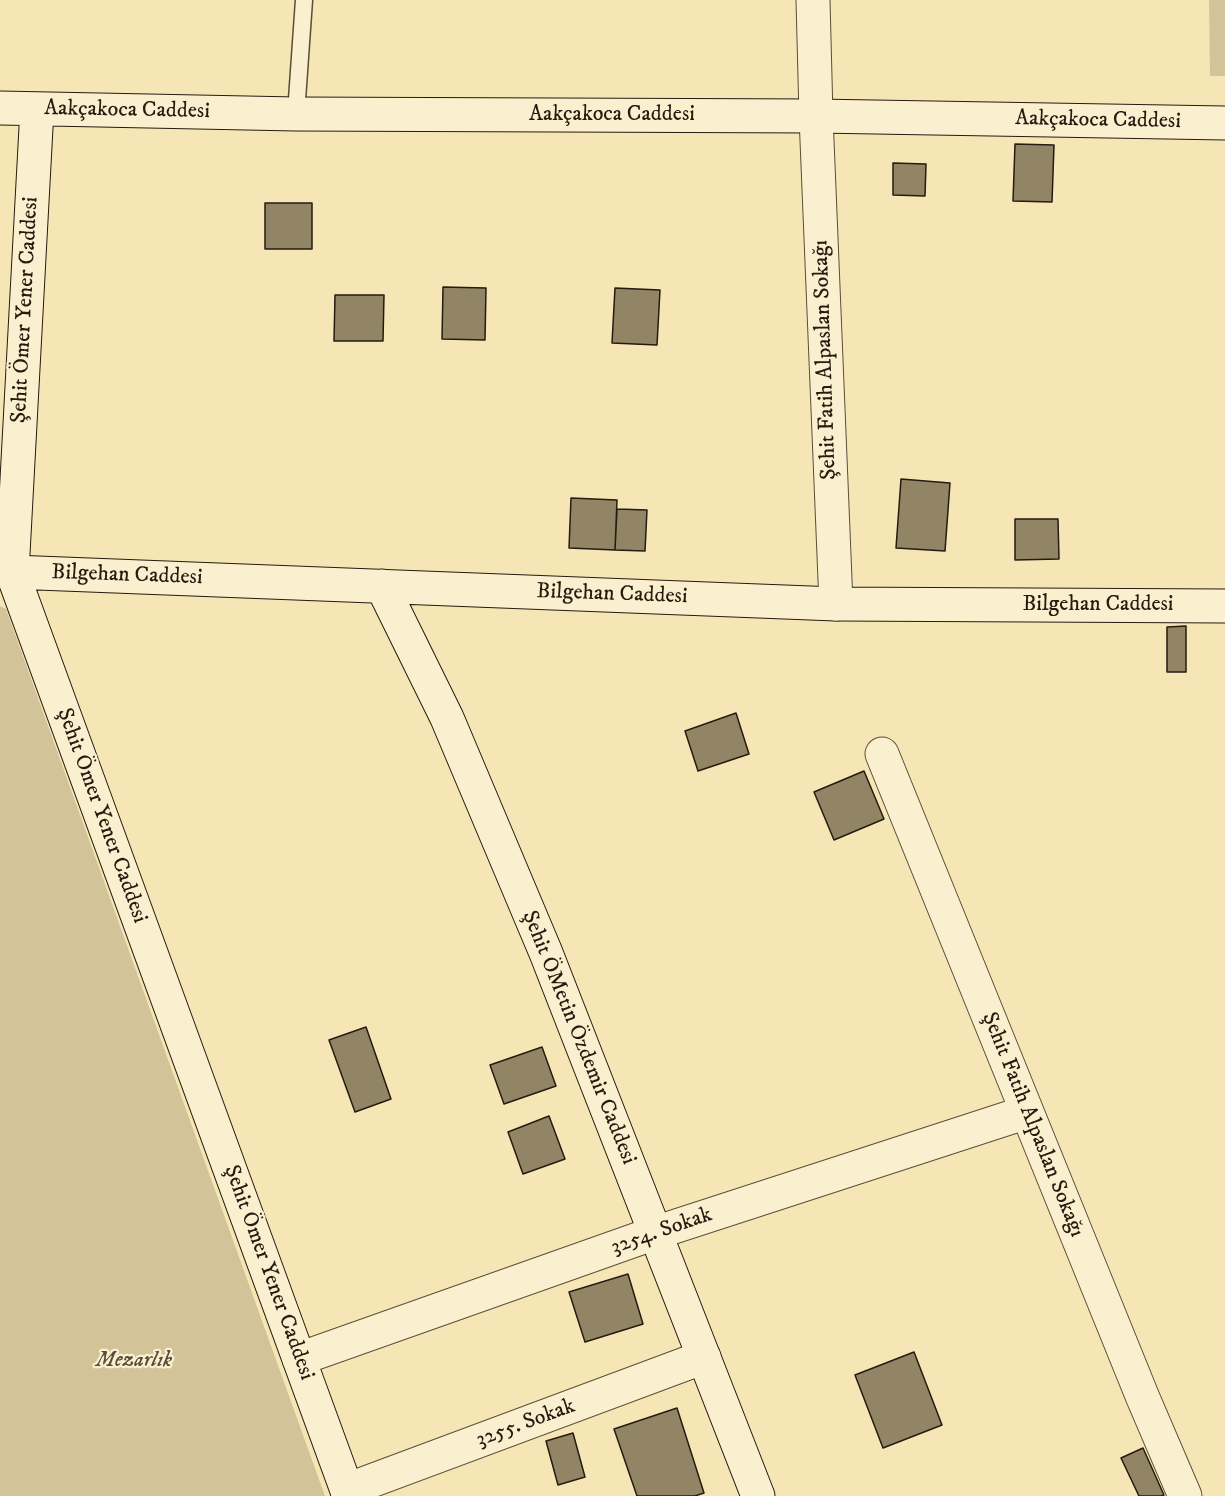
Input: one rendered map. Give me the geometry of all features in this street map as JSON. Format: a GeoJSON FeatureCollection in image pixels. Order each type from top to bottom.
{"type":"FeatureCollection","features":[{"type":"Feature","properties":{"kind":"street","name":"Şehit Fatih Alpaslan Sokağı"},"geometry":{"type":"LineString","coordinates":[[813,0],[836,604]]}},
{"type":"Feature","properties":{"kind":"street","name":"Aakçakoca Caddesi"},"geometry":{"type":"LineString","coordinates":[[0,108],[296,114],[816,116],[1225,123]]}},
{"type":"Feature","properties":{"kind":"street","name":"Şehit Ömer Yener Caddesi"},"geometry":{"type":"LineString","coordinates":[[37,109],[6,571],[348,1493]]}},
{"type":"Feature","properties":{"kind":"street","name":"Bilgehan Caddesi"},"geometry":{"type":"LineString","coordinates":[[6,571],[836,604],[1225,606]]}},
{"type":"Feature","properties":{"kind":"street","name":"Şehit ÖMetin Özdemir Caddesi"},"geometry":{"type":"LineString","coordinates":[[382,586],[447,718],[546,953],[758,1496]]}},
{"type":"Feature","properties":{"kind":"street","name":"Şehit Fatih Alpaslan Sokağı"},"geometry":{"type":"LineString","coordinates":[[882,754],[1143,1398],[1185,1496]]}},
{"type":"Feature","properties":{"kind":"street","name":"3254. Sokak"},"geometry":{"type":"LineString","coordinates":[[299,1359],[655,1233],[1027,1112]]}},
{"type":"Feature","properties":{"kind":"street","name":"3255. Sokak"},"geometry":{"type":"LineString","coordinates":[[348,1493],[704,1357]]}},
{"type":"Feature","properties":{"kind":"lane"},"geometry":{"type":"LineString","coordinates":[[296,114],[303,0]]}},
{"type":"Feature","properties":{"kind":"green space"},"geometry":{"type":"Polygon","coordinates":[[[1209,0],[1225,0],[1225,76],[1210,76],[1209,0]]]}},
{"type":"Feature","properties":{"kind":"green space","name":"Mezarlık"},"geometry":{"type":"Polygon","coordinates":[[[0,606],[6,609],[325,1496],[0,1496],[0,606]]]}},
{"type":"Feature","properties":{"kind":"building"},"geometry":{"type":"Polygon","coordinates":[[[1015,144],[1054,145],[1052,202],[1013,201],[1015,144]]]}},
{"type":"Feature","properties":{"kind":"building"},"geometry":{"type":"Polygon","coordinates":[[[893,163],[926,164],[925,196],[893,195],[893,163]]]}},
{"type":"Feature","properties":{"kind":"building"},"geometry":{"type":"Polygon","coordinates":[[[265,203],[312,203],[312,249],[265,249],[265,203]]]}},
{"type":"Feature","properties":{"kind":"building"},"geometry":{"type":"Polygon","coordinates":[[[443,287],[486,288],[485,340],[442,339],[443,287]]]}},
{"type":"Feature","properties":{"kind":"building"},"geometry":{"type":"Polygon","coordinates":[[[615,288],[660,290],[657,345],[612,343],[615,288]]]}},
{"type":"Feature","properties":{"kind":"building"},"geometry":{"type":"Polygon","coordinates":[[[335,295],[384,295],[383,341],[334,341],[335,295]]]}},
{"type":"Feature","properties":{"kind":"building"},"geometry":{"type":"Polygon","coordinates":[[[901,479],[950,483],[945,551],[896,548],[901,479]]]}},
{"type":"Feature","properties":{"kind":"building"},"geometry":{"type":"Polygon","coordinates":[[[571,498],[617,500],[615,550],[569,548],[571,498]]]}},
{"type":"Feature","properties":{"kind":"building"},"geometry":{"type":"Polygon","coordinates":[[[617,509],[647,510],[645,551],[615,550],[617,509]]]}},
{"type":"Feature","properties":{"kind":"building"},"geometry":{"type":"Polygon","coordinates":[[[1015,519],[1058,519],[1059,559],[1015,560],[1015,519]]]}},
{"type":"Feature","properties":{"kind":"building"},"geometry":{"type":"Polygon","coordinates":[[[1186,626],[1186,672],[1167,672],[1167,627],[1186,626]]]}},
{"type":"Feature","properties":{"kind":"building"},"geometry":{"type":"Polygon","coordinates":[[[736,713],[749,754],[698,771],[685,731],[736,713]]]}},
{"type":"Feature","properties":{"kind":"building"},"geometry":{"type":"Polygon","coordinates":[[[864,771],[884,819],[834,840],[814,792],[864,771]]]}},
{"type":"Feature","properties":{"kind":"building"},"geometry":{"type":"Polygon","coordinates":[[[366,1027],[391,1099],[355,1112],[329,1040],[366,1027]]]}},
{"type":"Feature","properties":{"kind":"building"},"geometry":{"type":"Polygon","coordinates":[[[542,1047],[556,1086],[504,1104],[490,1065],[542,1047]]]}},
{"type":"Feature","properties":{"kind":"building"},"geometry":{"type":"Polygon","coordinates":[[[549,1116],[565,1159],[523,1174],[508,1132],[549,1116]]]}},
{"type":"Feature","properties":{"kind":"building"},"geometry":{"type":"Polygon","coordinates":[[[628,1274],[643,1324],[585,1342],[569,1292],[628,1274]]]}},
{"type":"Feature","properties":{"kind":"building"},"geometry":{"type":"Polygon","coordinates":[[[914,1352],[942,1425],[883,1448],[855,1375],[914,1352]]]}},
{"type":"Feature","properties":{"kind":"building"},"geometry":{"type":"Polygon","coordinates":[[[677,1408],[704,1493],[695,1496],[637,1496],[614,1429],[677,1408]]]}},
{"type":"Feature","properties":{"kind":"building"},"geometry":{"type":"Polygon","coordinates":[[[573,1433],[585,1477],[558,1485],[546,1441],[573,1433]]]}},
{"type":"Feature","properties":{"kind":"building"},"geometry":{"type":"Polygon","coordinates":[[[1143,1448],[1164,1495],[1139,1496],[1121,1458],[1143,1448]]]}}]}
